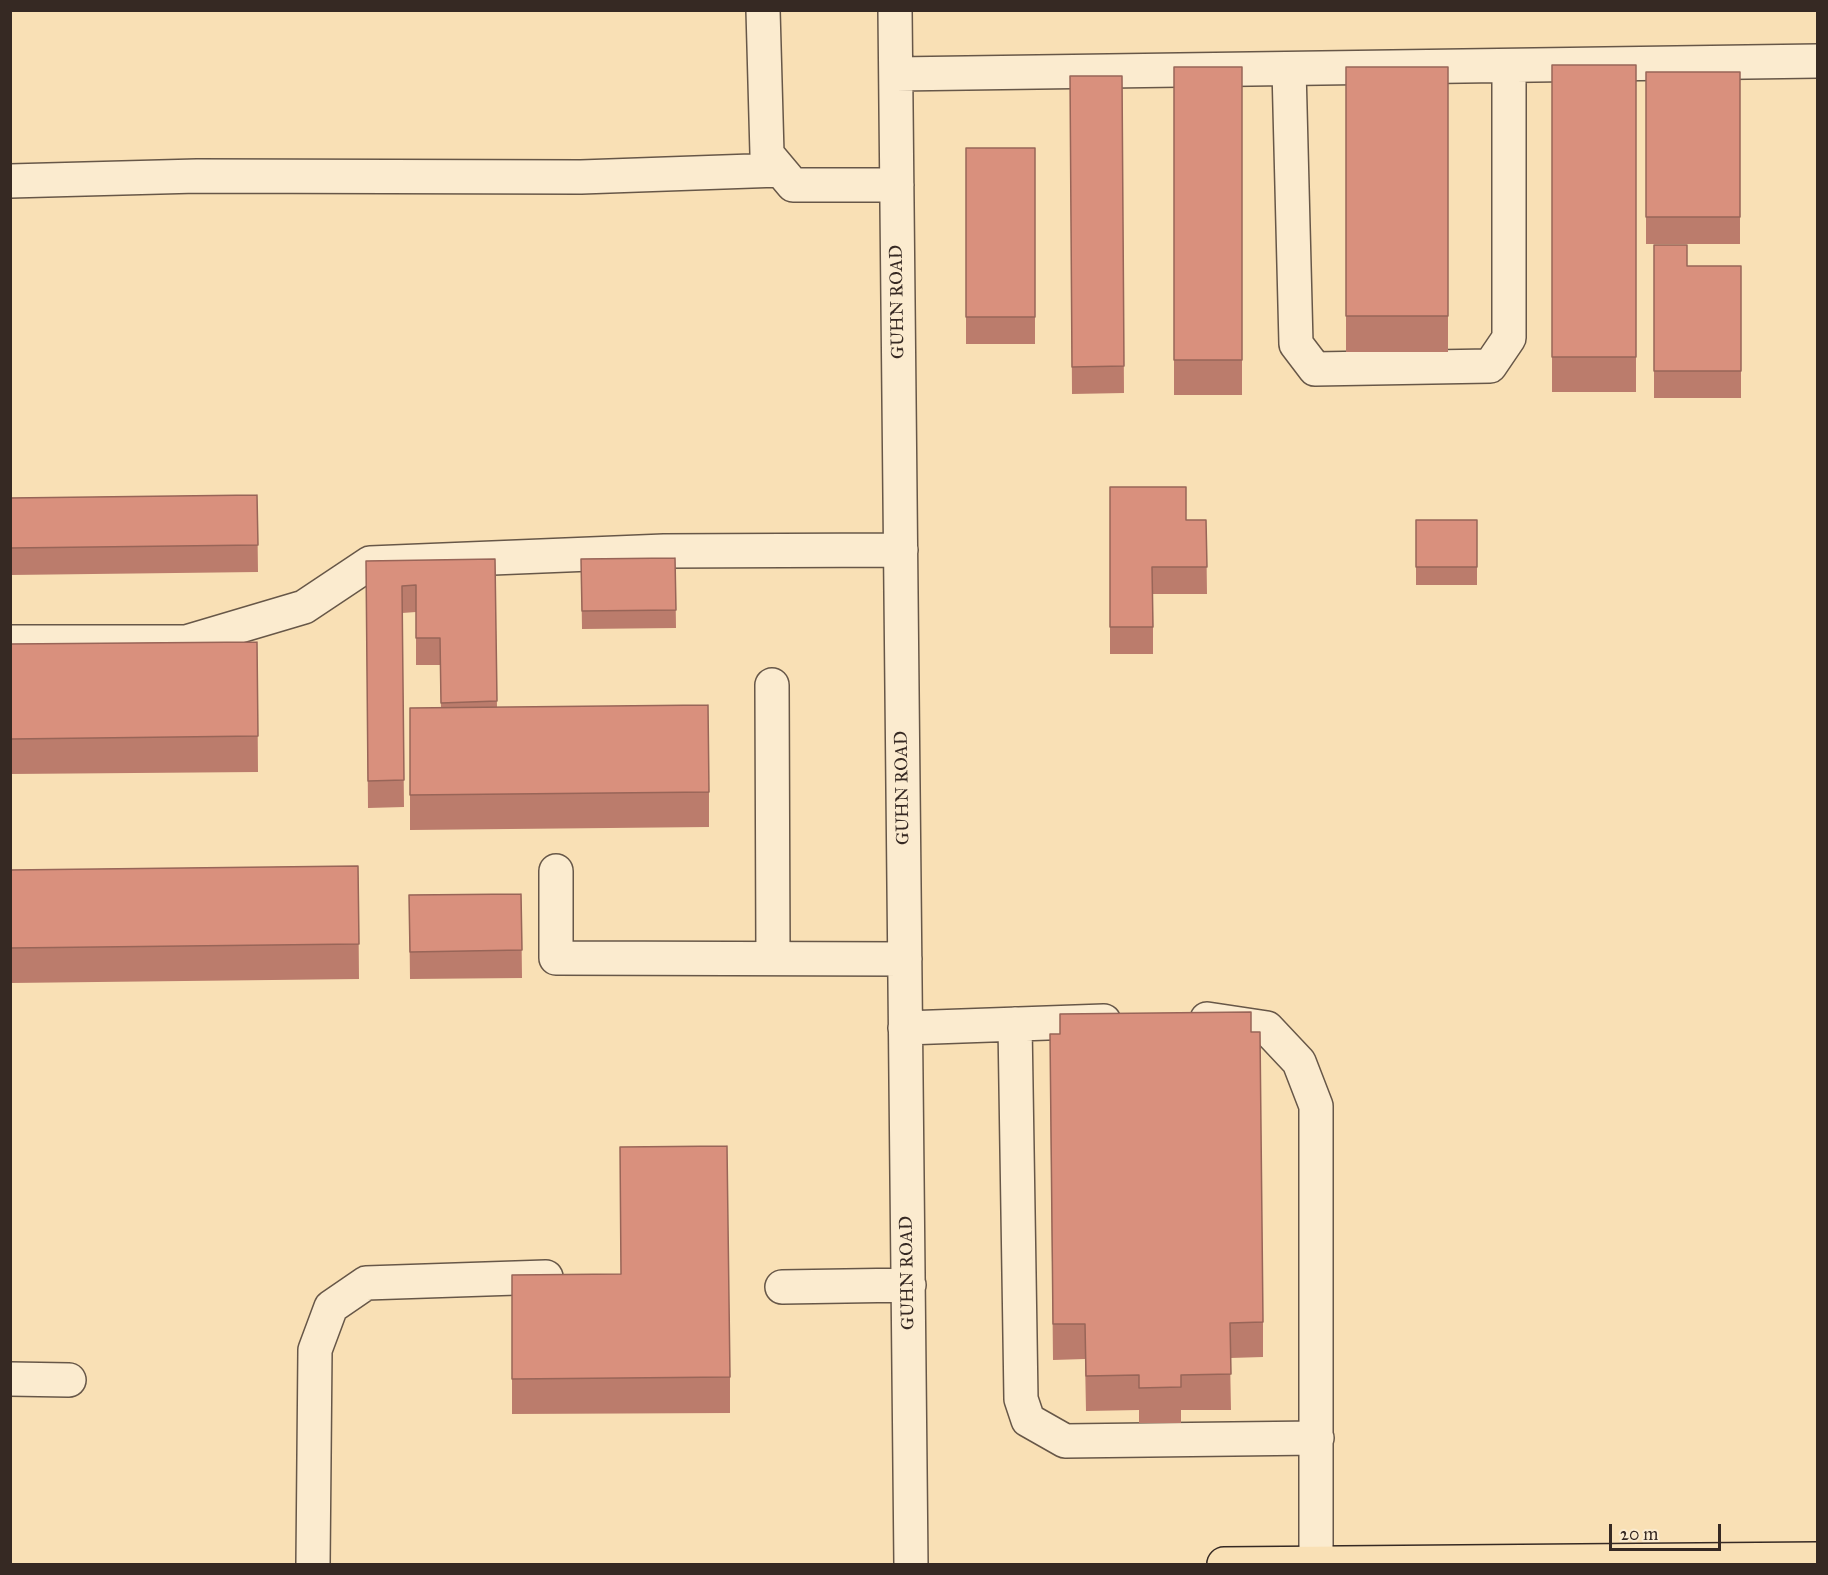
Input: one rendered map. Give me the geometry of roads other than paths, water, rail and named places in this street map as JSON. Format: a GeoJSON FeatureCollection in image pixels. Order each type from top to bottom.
{"type":"FeatureCollection","features":[{"type":"Feature","properties":{"kind":"main road"},"geometry":{"type":"LineString","coordinates":[[1224,1564],[1818,1559]]}},
{"type":"Feature","properties":{"kind":"street"},"geometry":{"type":"LineString","coordinates":[[763,10],[767,154],[793,185],[897,185]]}},
{"type":"Feature","properties":{"kind":"street","name":"GUHN ROAD"},"geometry":{"type":"LineString","coordinates":[[896,10],[911,1564]]}},
{"type":"Feature","properties":{"kind":"street"},"geometry":{"type":"LineString","coordinates":[[896,74],[1818,61]]}},
{"type":"Feature","properties":{"kind":"street"},"geometry":{"type":"LineString","coordinates":[[1289,69],[1296,344],[1315,369],[1338,369],[1490,366],[1509,338],[1509,66]]}},
{"type":"Feature","properties":{"kind":"street"},"geometry":{"type":"LineString","coordinates":[[10,181],[197,176],[581,177],[780,170]]}},
{"type":"Feature","properties":{"kind":"street"},"geometry":{"type":"LineString","coordinates":[[10,642],[186,642],[304,608],[369,563],[664,551],[901,550]]}},
{"type":"Feature","properties":{"kind":"street"},"geometry":{"type":"LineString","coordinates":[[772,686],[773,958]]}},
{"type":"Feature","properties":{"kind":"street"},"geometry":{"type":"LineString","coordinates":[[556,872],[556,958],[905,959]]}},
{"type":"Feature","properties":{"kind":"street"},"geometry":{"type":"LineString","coordinates":[[1176,1019],[1199,1018],[1267,1028],[1299,1062],[1316,1106],[1316,1564]]}},
{"type":"Feature","properties":{"kind":"street"},"geometry":{"type":"LineString","coordinates":[[905,1028],[1130,1020]]}},
{"type":"Feature","properties":{"kind":"street"},"geometry":{"type":"LineString","coordinates":[[1015,1024],[1021,1399],[1028,1420],[1065,1441],[1317,1438]]}},
{"type":"Feature","properties":{"kind":"street"},"geometry":{"type":"LineString","coordinates":[[313,1564],[315,1350],[332,1307],[366,1283],[546,1276]]}},
{"type":"Feature","properties":{"kind":"street"},"geometry":{"type":"LineString","coordinates":[[782,1287],[909,1285]]}},
{"type":"Feature","properties":{"kind":"street"},"geometry":{"type":"LineString","coordinates":[[10,1379],[69,1380]]}}]}
